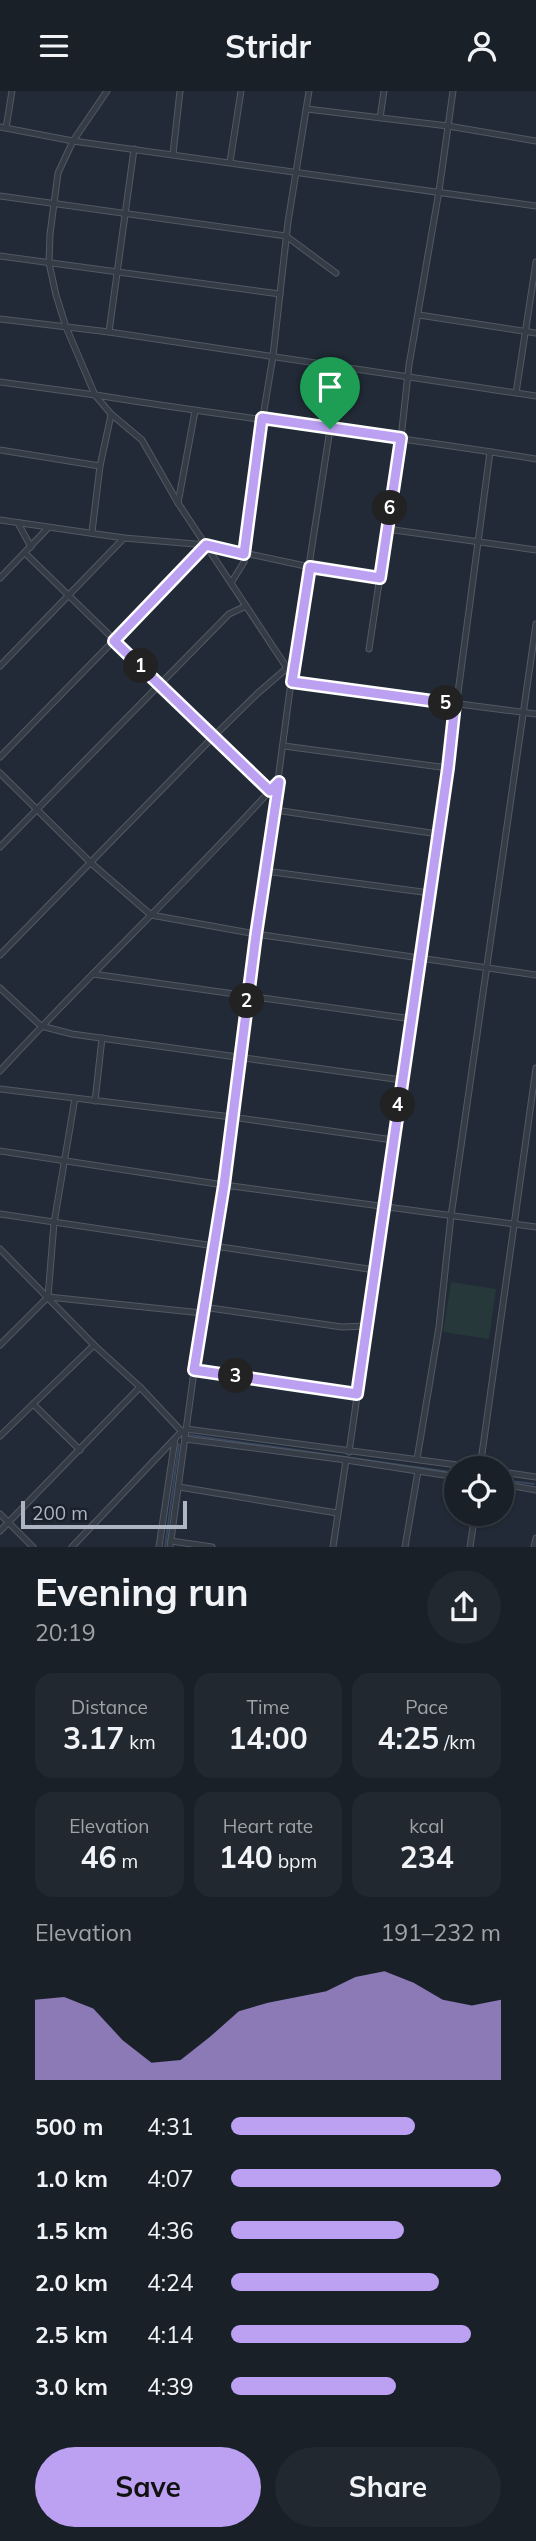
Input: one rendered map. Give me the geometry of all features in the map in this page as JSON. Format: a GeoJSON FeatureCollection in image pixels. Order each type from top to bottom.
{"type":"FeatureCollection","features":[{"type":"Feature","properties":{"kind":"street"},"geometry":{"type":"LineString","coordinates":[[12,91],[3,128],[73,141],[536,206]]}},
{"type":"Feature","properties":{"kind":"street"},"geometry":{"type":"LineString","coordinates":[[107,91],[73,141],[58,173],[52,204],[50,263],[66,327],[95,395],[111,414],[142,440],[178,503],[287,668],[292,682]]}},
{"type":"Feature","properties":{"kind":"street"},"geometry":{"type":"LineString","coordinates":[[173,154],[180,91]]}},
{"type":"Feature","properties":{"kind":"street"},"geometry":{"type":"LineString","coordinates":[[230,162],[241,91]]}},
{"type":"Feature","properties":{"kind":"street"},"geometry":{"type":"LineString","coordinates":[[232,583],[244,562],[262,418],[273,356],[286,236],[309,91]]}},
{"type":"Feature","properties":{"kind":"street"},"geometry":{"type":"LineString","coordinates":[[380,118],[384,91]]}},
{"type":"Feature","properties":{"kind":"street"},"geometry":{"type":"LineString","coordinates":[[369,649],[401,438],[409,365],[453,91]]}},
{"type":"Feature","properties":{"kind":"street"},"geometry":{"type":"LineString","coordinates":[[307,109],[448,126],[536,141]]}},
{"type":"Feature","properties":{"kind":"street"},"geometry":{"type":"LineString","coordinates":[[109,332],[134,149]]}},
{"type":"Feature","properties":{"kind":"street"},"geometry":{"type":"LineString","coordinates":[[0,196],[286,236],[336,273]]}},
{"type":"Feature","properties":{"kind":"street"},"geometry":{"type":"LineString","coordinates":[[0,256],[280,294]]}},
{"type":"Feature","properties":{"kind":"street"},"geometry":{"type":"LineString","coordinates":[[516,393],[536,262]]}},
{"type":"Feature","properties":{"kind":"street"},"geometry":{"type":"LineString","coordinates":[[419,315],[536,333]]}},
{"type":"Feature","properties":{"kind":"street"},"geometry":{"type":"LineString","coordinates":[[0,319],[109,332],[536,396]]}},
{"type":"Feature","properties":{"kind":"street"},"geometry":{"type":"LineString","coordinates":[[0,382],[536,459]]}},
{"type":"Feature","properties":{"kind":"street"},"geometry":{"type":"LineString","coordinates":[[178,503],[195,411]]}},
{"type":"Feature","properties":{"kind":"street"},"geometry":{"type":"LineString","coordinates":[[92,532],[100,466],[111,414]]}},
{"type":"Feature","properties":{"kind":"street"},"geometry":{"type":"LineString","coordinates":[[212,1547],[171,1544],[184,1433],[224,1185],[256,935],[330,429]]}},
{"type":"Feature","properties":{"kind":"street"},"geometry":{"type":"LineString","coordinates":[[0,450],[100,466]]}},
{"type":"Feature","properties":{"kind":"street"},"geometry":{"type":"LineString","coordinates":[[349,1452],[448,768],[490,452]]}},
{"type":"Feature","properties":{"kind":"street"},"geometry":{"type":"LineString","coordinates":[[0,520],[124,538],[206,545],[310,567],[380,578]]}},
{"type":"Feature","properties":{"kind":"street"},"geometry":{"type":"LineString","coordinates":[[18,523],[31,547]]}},
{"type":"Feature","properties":{"kind":"street"},"geometry":{"type":"LineString","coordinates":[[0,578],[26,554],[48,528]]}},
{"type":"Feature","properties":{"kind":"street"},"geometry":{"type":"LineString","coordinates":[[387,529],[536,550]]}},
{"type":"Feature","properties":{"kind":"street"},"geometry":{"type":"LineString","coordinates":[[0,666],[124,538]]}},
{"type":"Feature","properties":{"kind":"street"},"geometry":{"type":"LineString","coordinates":[[0,757],[206,545]]}},
{"type":"Feature","properties":{"kind":"street"},"geometry":{"type":"LineString","coordinates":[[26,554],[270,791]]}},
{"type":"Feature","properties":{"kind":"street"},"geometry":{"type":"LineString","coordinates":[[0,847],[229,614],[246,606]]}},
{"type":"Feature","properties":{"kind":"street"},"geometry":{"type":"LineString","coordinates":[[417,1459],[440,1317],[451,1216],[536,624]]}},
{"type":"Feature","properties":{"kind":"street"},"geometry":{"type":"LineString","coordinates":[[0,955],[214,736],[287,668]]}},
{"type":"Feature","properties":{"kind":"street"},"geometry":{"type":"LineString","coordinates":[[292,682],[536,713]]}},
{"type":"Feature","properties":{"kind":"street"},"geometry":{"type":"LineString","coordinates":[[284,745],[448,768]]}},
{"type":"Feature","properties":{"kind":"street"},"geometry":{"type":"LineString","coordinates":[[0,773],[91,863],[150,915],[256,935],[536,975]]}},
{"type":"Feature","properties":{"kind":"street"},"geometry":{"type":"LineString","coordinates":[[0,1071],[41,1026],[234,832],[279,782]]}},
{"type":"Feature","properties":{"kind":"street"},"geometry":{"type":"LineString","coordinates":[[275,810],[438,834]]}},
{"type":"Feature","properties":{"kind":"street"},"geometry":{"type":"LineString","coordinates":[[265,871],[430,893]]}},
{"type":"Feature","properties":{"kind":"street"},"geometry":{"type":"LineString","coordinates":[[92,974],[412,1019]]}},
{"type":"Feature","properties":{"kind":"street"},"geometry":{"type":"LineString","coordinates":[[0,988],[41,1026],[102,1038],[402,1080]]}},
{"type":"Feature","properties":{"kind":"street"},"geometry":{"type":"LineString","coordinates":[[95,1101],[102,1038]]}},
{"type":"Feature","properties":{"kind":"street"},"geometry":{"type":"LineString","coordinates":[[482,1456],[536,1068]]}},
{"type":"Feature","properties":{"kind":"street"},"geometry":{"type":"LineString","coordinates":[[0,1089],[393,1140]]}},
{"type":"Feature","properties":{"kind":"street"},"geometry":{"type":"LineString","coordinates":[[0,1345],[48,1297],[54,1223],[75,1098]]}},
{"type":"Feature","properties":{"kind":"street"},"geometry":{"type":"LineString","coordinates":[[0,1151],[224,1185],[536,1227]]}},
{"type":"Feature","properties":{"kind":"street"},"geometry":{"type":"LineString","coordinates":[[0,1215],[375,1270]]}},
{"type":"Feature","properties":{"kind":"street"},"geometry":{"type":"LineString","coordinates":[[1,1252],[94,1345],[141,1387],[184,1433],[444,1475]]}},
{"type":"Feature","properties":{"kind":"street"},"geometry":{"type":"LineString","coordinates":[[48,1297],[203,1310],[342,1327],[366,1326]]}},
{"type":"Feature","properties":{"kind":"street"},"geometry":{"type":"LineString","coordinates":[[0,1436],[94,1345]]}},
{"type":"Feature","properties":{"kind":"street"},"geometry":{"type":"LineString","coordinates":[[194,1370],[357,1394]]}},
{"type":"Feature","properties":{"kind":"street"},"geometry":{"type":"LineString","coordinates":[[0,1531],[141,1387]]}},
{"type":"Feature","properties":{"kind":"street"},"geometry":{"type":"LineString","coordinates":[[33,1404],[80,1450]]}},
{"type":"Feature","properties":{"kind":"street"},"geometry":{"type":"LineString","coordinates":[[72,1547],[175,1438],[184,1433],[444,1463]]}},
{"type":"Feature","properties":{"kind":"street"},"geometry":{"type":"LineString","coordinates":[[159,1547],[175,1438]]}},
{"type":"Feature","properties":{"kind":"street"},"geometry":{"type":"LineString","coordinates":[[333,1547],[346,1460]]}},
{"type":"Feature","properties":{"kind":"street"},"geometry":{"type":"LineString","coordinates":[[405,1547],[418,1471]]}},
{"type":"Feature","properties":{"kind":"street"},"geometry":{"type":"LineString","coordinates":[[514,1473],[536,1476]]}},
{"type":"Feature","properties":{"kind":"street"},"geometry":{"type":"LineString","coordinates":[[178,1487],[337,1513]]}},
{"type":"Feature","properties":{"kind":"street"},"geometry":{"type":"LineString","coordinates":[[514,1487],[536,1490]]}},
{"type":"Feature","properties":{"kind":"street"},"geometry":{"type":"LineString","coordinates":[[0,1514],[33,1547]]}},
{"type":"Feature","properties":{"kind":"street"},"geometry":{"type":"LineString","coordinates":[[470,1547],[473,1526]]}},
{"type":"Feature","properties":{"kind":"street"},"geometry":{"type":"LineString","coordinates":[[534,1547],[536,1538]]}},
{"type":"Feature","properties":{"kind":"shaded area"},"geometry":{"type":"Polygon","coordinates":[[[451,1282],[496,1289],[489,1339],[443,1332],[451,1282]]]}},
{"type":"Feature","properties":{"kind":"waterway"},"geometry":{"type":"LineString","coordinates":[[190,1435],[444,1471]]}},
{"type":"Feature","properties":{"kind":"waterway"},"geometry":{"type":"LineString","coordinates":[[165,1547],[179,1444]]}},
{"type":"Feature","properties":{"kind":"waterway"},"geometry":{"type":"LineString","coordinates":[[514,1482],[534,1484]]}},
{"type":"Feature","properties":{"kind":"route"},"geometry":{"type":"LineString","coordinates":[[262,418],[330,429],[401,438],[380,578],[310,567],[292,682],[455,704],[357,1394],[194,1370],[224,1185],[279,782],[270,791],[114,641],[206,545],[244,554],[262,418]]}}]}
